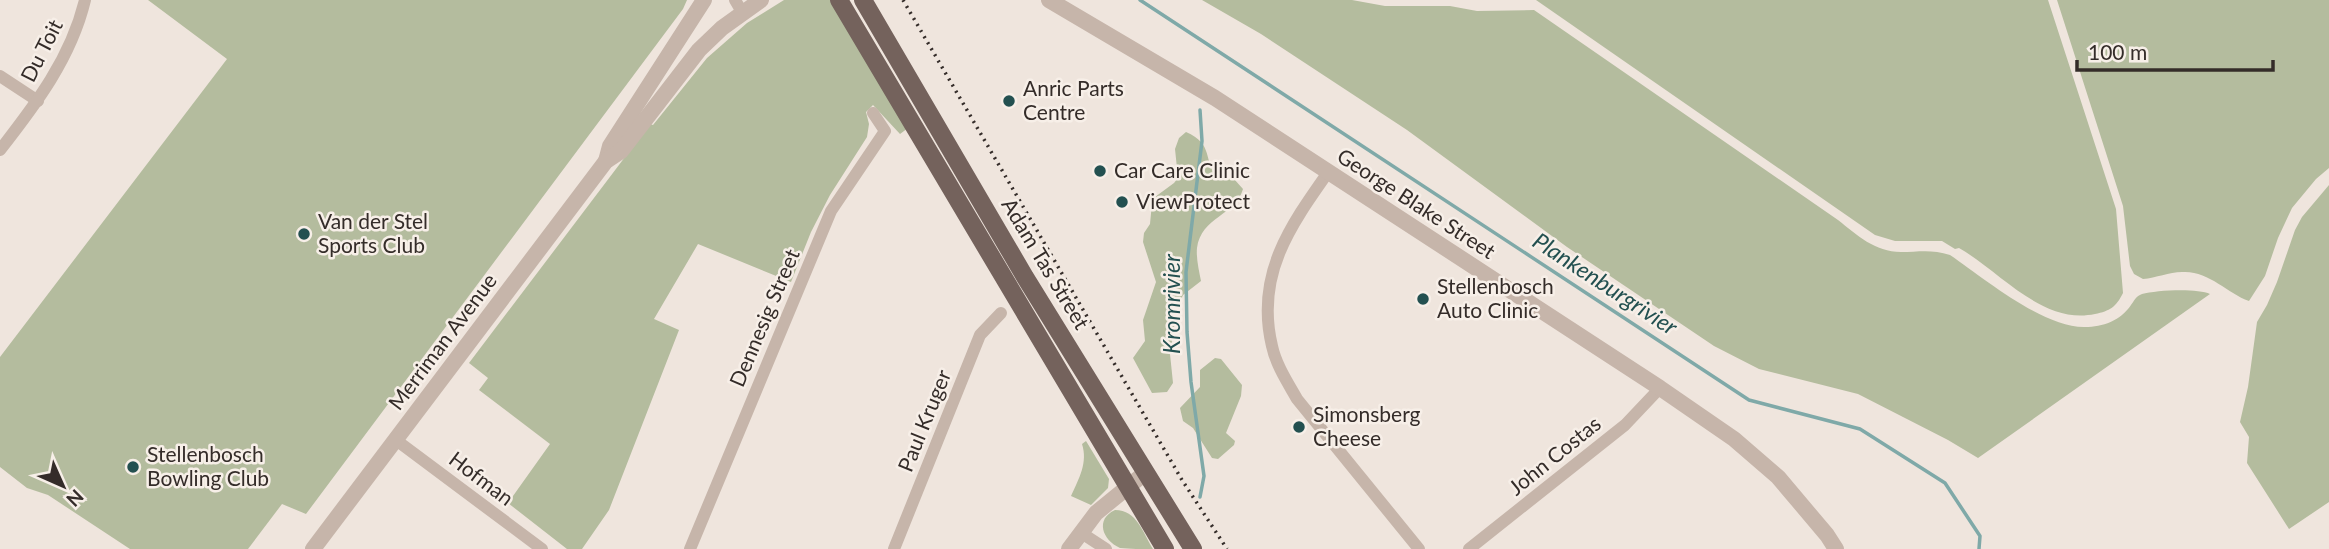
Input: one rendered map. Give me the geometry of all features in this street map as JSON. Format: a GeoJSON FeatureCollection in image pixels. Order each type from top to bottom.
{"type":"FeatureCollection","features":[{"type":"Feature","properties":{"kind":"main road","name":"Adam Tas Street"},"geometry":{"type":"LineString","coordinates":[[839,0],[1165,549]]}},
{"type":"Feature","properties":{"kind":"main road","name":"Adam Tas Street"},"geometry":{"type":"LineString","coordinates":[[863,0],[1025,277],[1193,549]]}},
{"type":"Feature","properties":{"kind":"street","name":"Du Toit"},"geometry":{"type":"LineString","coordinates":[[0,150],[38,101],[69,47],[85,0]]}},
{"type":"Feature","properties":{"kind":"street","name":"Merriman Avenue"},"geometry":{"type":"LineString","coordinates":[[606,161],[610,146],[704,0]]}},
{"type":"Feature","properties":{"kind":"street","name":"Merriman Avenue"},"geometry":{"type":"LineString","coordinates":[[313,549],[606,161],[621,151],[699,50],[738,6],[761,0]]}},
{"type":"Feature","properties":{"kind":"street","name":"George Blake Street"},"geometry":{"type":"LineString","coordinates":[[1049,0],[1216,98],[1734,439],[1778,478],[1836,549]]}},
{"type":"Feature","properties":{"kind":"street"},"geometry":{"type":"LineString","coordinates":[[0,76],[38,101]]}},
{"type":"Feature","properties":{"kind":"street","name":"Dennesig Street"},"geometry":{"type":"LineString","coordinates":[[690,549],[831,211],[885,131],[873,113]]}},
{"type":"Feature","properties":{"kind":"street"},"geometry":{"type":"LineString","coordinates":[[1329,171],[1282,243],[1269,283],[1267,315],[1272,348],[1297,399],[1419,549]]}},
{"type":"Feature","properties":{"kind":"street","name":"Paul Kruger"},"geometry":{"type":"LineString","coordinates":[[894,549],[980,335],[1001,313]]}},
{"type":"Feature","properties":{"kind":"street","name":"John Costas"},"geometry":{"type":"LineString","coordinates":[[1469,549],[1625,425],[1660,388]]}},
{"type":"Feature","properties":{"kind":"street","name":"Hofman"},"geometry":{"type":"LineString","coordinates":[[396,440],[542,549]]}},
{"type":"Feature","properties":{"kind":"street"},"geometry":{"type":"LineString","coordinates":[[1069,549],[1096,513],[1145,473]]}},
{"type":"Feature","properties":{"kind":"street"},"geometry":{"type":"LineString","coordinates":[[1080,532],[1106,549]]}},
{"type":"Feature","properties":{"kind":"green space","name":"Van der Stel Sports Club"},"geometry":{"type":"Polygon","coordinates":[[[148,0],[687,0],[683,9],[306,514],[282,504],[248,549],[130,549],[48,495],[27,488],[0,467],[0,357],[227,59],[148,0]]]}},
{"type":"Feature","properties":{"kind":"green space"},"geometry":{"type":"Polygon","coordinates":[[[784,0],[830,0],[908,128],[900,134],[873,105],[866,112],[869,124],[867,137],[830,195],[811,232],[791,282],[698,244],[654,319],[679,330],[609,510],[582,549],[567,549],[508,503],[550,444],[479,390],[488,378],[469,363],[650,124],[653,125],[707,58],[747,23],[784,0]]]}},
{"type":"Feature","properties":{"kind":"green space"},"geometry":{"type":"Polygon","coordinates":[[[1202,0],[1352,0],[1385,6],[1450,6],[1477,11],[1534,10],[1875,246],[1892,251],[1931,251],[1950,255],[2014,300],[2033,311],[2069,325],[2092,327],[2111,322],[2127,311],[2142,294],[2177,290],[2210,294],[1978,458],[1858,394],[1759,369],[1714,346],[1567,247],[1407,130],[1261,34],[1202,0]]]}},
{"type":"Feature","properties":{"kind":"green space"},"geometry":{"type":"Polygon","coordinates":[[[1536,0],[2048,0],[2116,209],[2123,293],[2115,305],[2100,313],[2076,315],[2057,312],[2023,294],[1959,248],[1955,249],[1942,241],[1895,241],[1875,235],[1536,0]]]}},
{"type":"Feature","properties":{"kind":"green space"},"geometry":{"type":"Polygon","coordinates":[[[2057,0],[2329,0],[2329,168],[2292,208],[2265,276],[2249,301],[2209,278],[2191,272],[2143,279],[2134,274],[2130,266],[2123,206],[2057,0]]]}},
{"type":"Feature","properties":{"kind":"green space"},"geometry":{"type":"Polygon","coordinates":[[[1186,132],[1201,142],[1217,178],[1234,179],[1243,189],[1233,205],[1205,229],[1200,238],[1197,252],[1201,281],[1183,295],[1177,308],[1170,354],[1173,383],[1167,392],[1152,393],[1133,358],[1145,341],[1143,320],[1156,282],[1143,242],[1144,233],[1150,224],[1155,197],[1178,178],[1175,149],[1179,138],[1186,132]]]}},
{"type":"Feature","properties":{"kind":"green space"},"geometry":{"type":"Polygon","coordinates":[[[2329,185],[2329,502],[2289,529],[2247,463],[2249,437],[2240,422],[2257,322],[2277,282],[2295,230],[2302,217],[2329,185]]]}},
{"type":"Feature","properties":{"kind":"green space"},"geometry":{"type":"Polygon","coordinates":[[[1215,358],[1221,359],[1242,385],[1241,396],[1226,433],[1235,441],[1234,445],[1218,459],[1212,458],[1193,428],[1183,421],[1180,408],[1200,387],[1200,370],[1215,358]]]}},
{"type":"Feature","properties":{"kind":"green space"},"geometry":{"type":"Polygon","coordinates":[[[1086,441],[1109,479],[1108,488],[1091,505],[1071,496],[1082,470],[1082,444],[1086,441]]]}},
{"type":"Feature","properties":{"kind":"green space"},"geometry":{"type":"Polygon","coordinates":[[[1115,510],[1123,511],[1134,518],[1153,549],[1120,548],[1109,540],[1103,524],[1115,510]]]}},
{"type":"Feature","properties":{"kind":"waterway","name":"Plankenburgrivier"},"geometry":{"type":"LineString","coordinates":[[1140,0],[1749,400],[1860,429],[1945,483],[1980,536],[1979,549]]}},
{"type":"Feature","properties":{"kind":"waterway","name":"Kromrivier"},"geometry":{"type":"LineString","coordinates":[[1200,110],[1202,141],[1186,272],[1191,382],[1204,476],[1200,497]]}},
{"type":"Feature","properties":{"kind":"railway"},"geometry":{"type":"LineString","coordinates":[[903,0],[1182,480],[1227,549]]}},
{"type":"Feature","properties":{"kind":"place","name":"Anric Parts Centre"},"geometry":{"type":"Point","coordinates":[1009,101]}},
{"type":"Feature","properties":{"kind":"place","name":"Car Care Clinic"},"geometry":{"type":"Point","coordinates":[1100,171]}},
{"type":"Feature","properties":{"kind":"place","name":"ViewProtect"},"geometry":{"type":"Point","coordinates":[1122,202]}},
{"type":"Feature","properties":{"kind":"place","name":"Van der Stel Sports Club"},"geometry":{"type":"Point","coordinates":[304,234]}},
{"type":"Feature","properties":{"kind":"place","name":"Stellenbosch Auto Clinic"},"geometry":{"type":"Point","coordinates":[1423,299]}},
{"type":"Feature","properties":{"kind":"place","name":"Simonsberg Cheese"},"geometry":{"type":"Point","coordinates":[1299,427]}},
{"type":"Feature","properties":{"kind":"place","name":"Stellenbosch Bowling Club"},"geometry":{"type":"Point","coordinates":[133,467]}}]}
